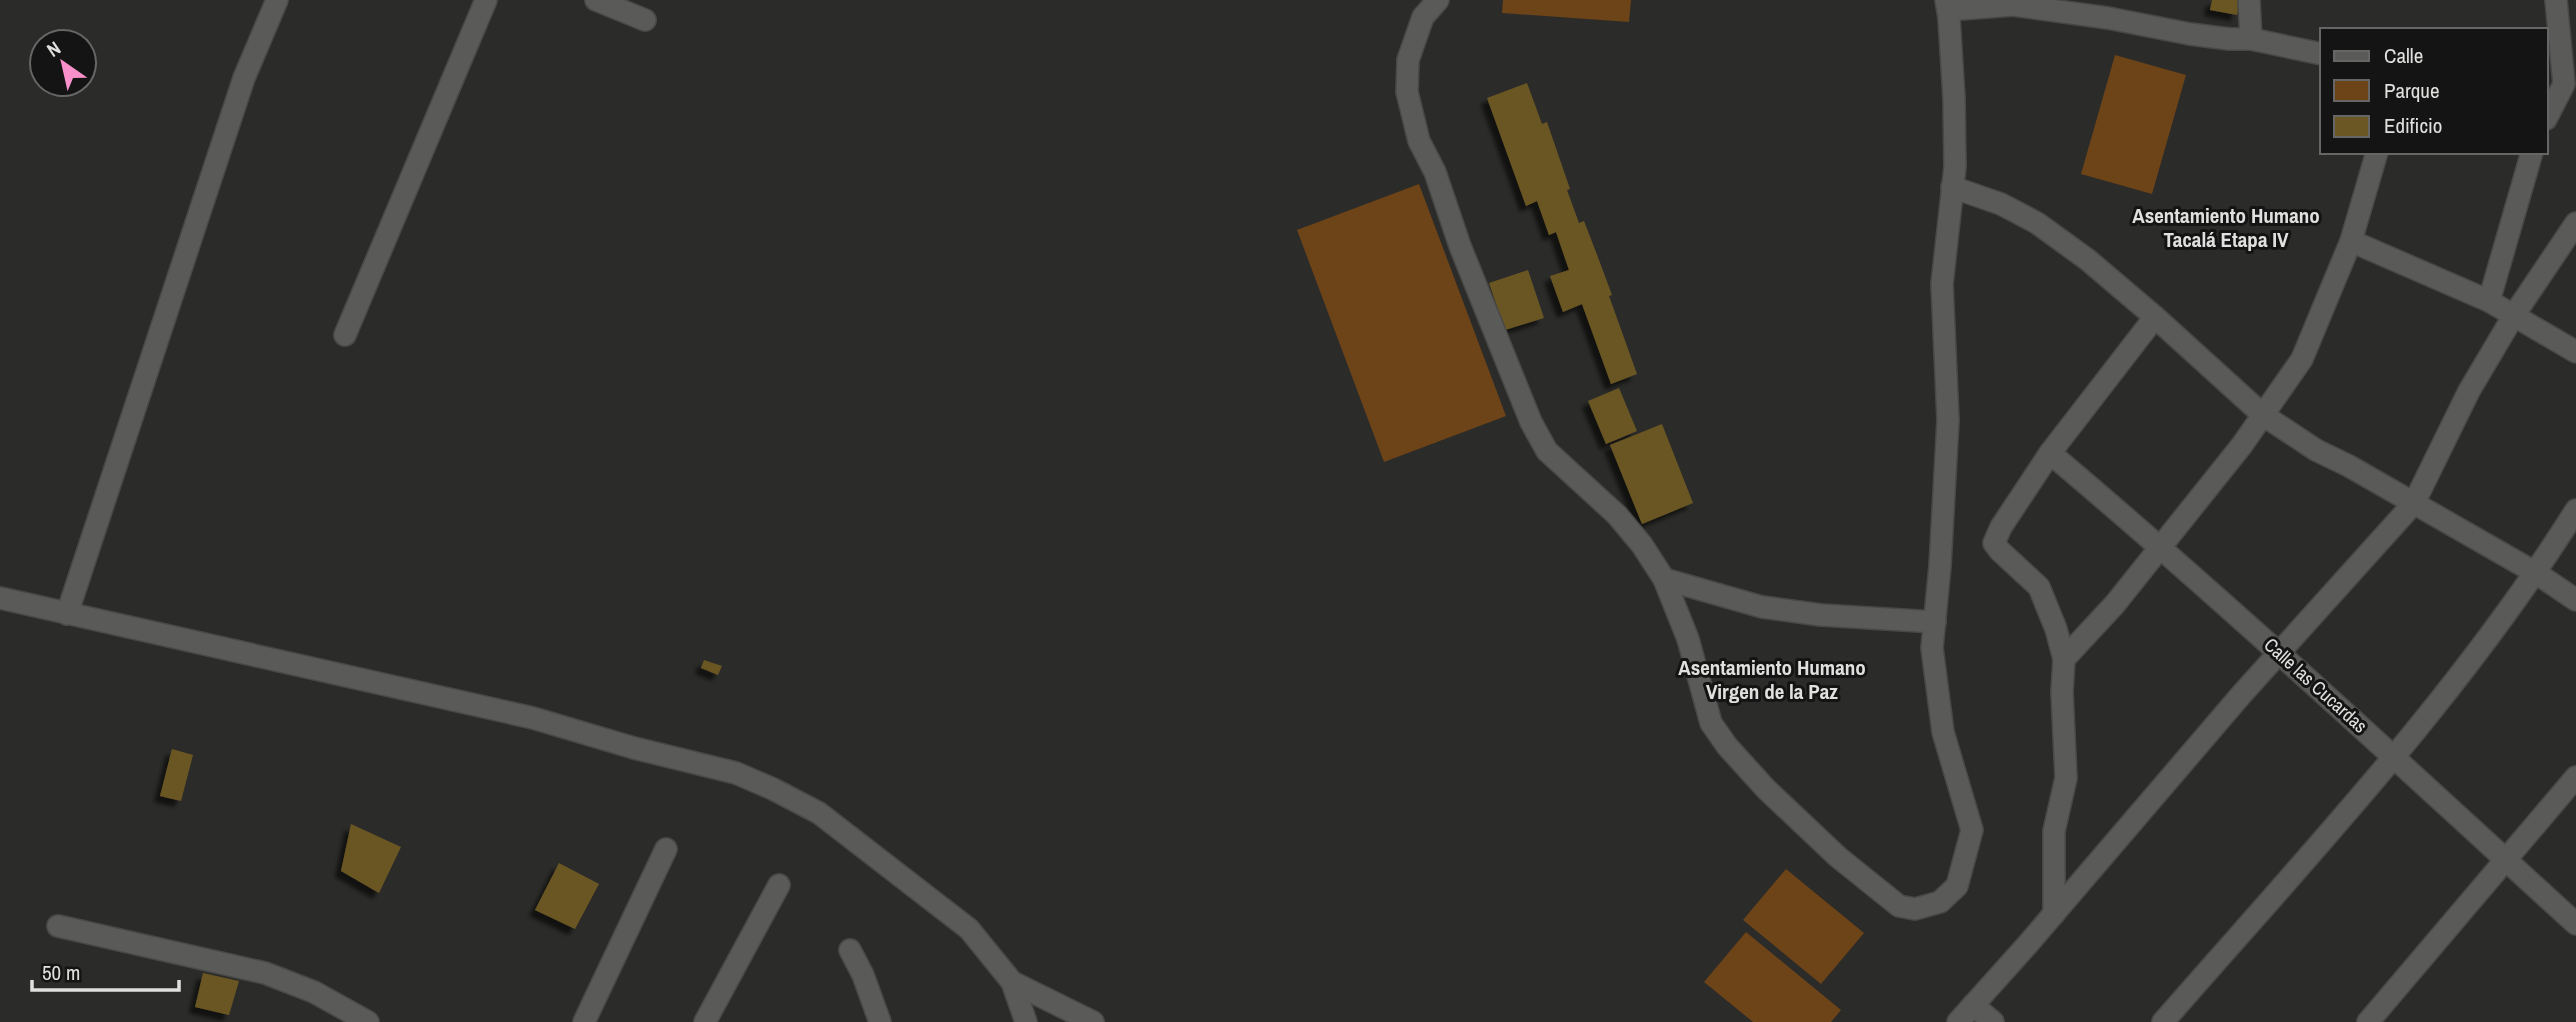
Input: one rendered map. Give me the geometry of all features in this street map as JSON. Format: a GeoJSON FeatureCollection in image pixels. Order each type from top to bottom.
{"type":"FeatureCollection","features":[{"type":"Feature","properties":{"kind":"street"},"geometry":{"type":"LineString","coordinates":[[67,614],[244,78],[277,0]]}},
{"type":"Feature","properties":{"kind":"street"},"geometry":{"type":"LineString","coordinates":[[345,335],[486,0]]}},
{"type":"Feature","properties":{"kind":"street"},"geometry":{"type":"LineString","coordinates":[[596,0],[645,20]]}},
{"type":"Feature","properties":{"kind":"street"},"geometry":{"type":"LineString","coordinates":[[1438,0],[1423,17],[1408,60],[1407,92],[1419,141],[1435,172],[1460,246],[1531,422],[1547,451],[1618,515],[1664,579],[1688,639],[1711,723],[1727,746],[1766,789],[1838,857],[1899,906],[1915,909],[1940,902],[1956,886],[1972,830],[1943,732],[1932,648],[1940,566],[1948,421],[1942,284],[1955,167],[1954,99],[1947,5],[2013,5],[2108,18],[2190,34],[2251,39],[2320,54]]}},
{"type":"Feature","properties":{"kind":"street"},"geometry":{"type":"LineString","coordinates":[[2249,0],[2251,39]]}},
{"type":"Feature","properties":{"kind":"street"},"geometry":{"type":"LineString","coordinates":[[2548,115],[2562,84],[2556,0]]}},
{"type":"Feature","properties":{"kind":"street"},"geometry":{"type":"LineString","coordinates":[[2064,659],[2115,604],[2161,547],[2263,415],[2302,359],[2351,242],[2376,154]]}},
{"type":"Feature","properties":{"kind":"street"},"geometry":{"type":"LineString","coordinates":[[2489,301],[2531,154]]}},
{"type":"Feature","properties":{"kind":"street"},"geometry":{"type":"LineString","coordinates":[[1952,187],[2001,204],[2036,223],[2088,260],[2263,415],[2316,450],[2536,573],[2576,600]]}},
{"type":"Feature","properties":{"kind":"street"},"geometry":{"type":"LineString","coordinates":[[1958,1022],[2241,695],[2414,503],[2469,391],[2514,315],[2576,223]]}},
{"type":"Feature","properties":{"kind":"street"},"geometry":{"type":"LineString","coordinates":[[2351,242],[2489,301],[2576,352]]}},
{"type":"Feature","properties":{"kind":"street"},"geometry":{"type":"LineString","coordinates":[[2054,914],[2054,831],[2066,778],[2062,692],[2064,659],[2056,629],[2039,587],[2000,551],[1994,542],[2050,453],[2155,317]]}},
{"type":"Feature","properties":{"kind":"street","name":"Calle las Cucardas"},"geometry":{"type":"LineString","coordinates":[[2050,453],[2281,653],[2576,924]]}},
{"type":"Feature","properties":{"kind":"street"},"geometry":{"type":"LineString","coordinates":[[2162,1022],[2394,757],[2536,573],[2576,510]]}},
{"type":"Feature","properties":{"kind":"street"},"geometry":{"type":"LineString","coordinates":[[1664,579],[1762,607],[1821,615],[1935,622]]}},
{"type":"Feature","properties":{"kind":"street"},"geometry":{"type":"LineString","coordinates":[[0,598],[533,718],[634,748],[736,773],[819,813],[969,929],[1012,982],[1027,1022]]}},
{"type":"Feature","properties":{"kind":"street"},"geometry":{"type":"LineString","coordinates":[[2368,1022],[2576,778]]}},
{"type":"Feature","properties":{"kind":"street"},"geometry":{"type":"LineString","coordinates":[[584,1022],[666,849]]}},
{"type":"Feature","properties":{"kind":"street"},"geometry":{"type":"LineString","coordinates":[[705,1022],[779,885]]}},
{"type":"Feature","properties":{"kind":"street"},"geometry":{"type":"LineString","coordinates":[[58,926],[265,973],[314,992],[368,1022]]}},
{"type":"Feature","properties":{"kind":"street"},"geometry":{"type":"LineString","coordinates":[[850,950],[863,975],[880,1022]]}},
{"type":"Feature","properties":{"kind":"street"},"geometry":{"type":"LineString","coordinates":[[1012,982],[1093,1022]]}},
{"type":"Feature","properties":{"kind":"street"},"geometry":{"type":"LineString","coordinates":[[1973,1005],[1993,1022]]}},
{"type":"Feature","properties":{"kind":"green space"},"geometry":{"type":"Polygon","coordinates":[[[1503,0],[1631,0],[1629,22],[1502,13],[1503,0]]]}},
{"type":"Feature","properties":{"kind":"green space"},"geometry":{"type":"Polygon","coordinates":[[[2115,55],[2186,75],[2152,194],[2081,174],[2115,55]]]}},
{"type":"Feature","properties":{"kind":"green space"},"geometry":{"type":"Polygon","coordinates":[[[1419,184],[1506,416],[1384,462],[1297,230],[1419,184]]]}},
{"type":"Feature","properties":{"kind":"green space"},"geometry":{"type":"Polygon","coordinates":[[[1786,869],[1864,933],[1821,984],[1743,920],[1786,869]]]}},
{"type":"Feature","properties":{"kind":"green space"},"geometry":{"type":"Polygon","coordinates":[[[1746,932],[1841,1010],[1831,1022],[1753,1022],[1704,982],[1746,932]]]}},
{"type":"Feature","properties":{"kind":"building"},"geometry":{"type":"Polygon","coordinates":[[[2212,0],[2240,0],[2237,15],[2210,10],[2212,0]]]}},
{"type":"Feature","properties":{"kind":"building"},"geometry":{"type":"Polygon","coordinates":[[[1527,83],[1542,124],[1547,122],[1570,189],[1567,190],[1579,223],[1584,221],[1599,260],[1637,374],[1611,384],[1582,304],[1563,312],[1550,276],[1569,270],[1556,232],[1549,235],[1537,201],[1526,206],[1487,98],[1527,83]]]}},
{"type":"Feature","properties":{"kind":"building"},"geometry":{"type":"Polygon","coordinates":[[[1528,270],[1544,318],[1505,330],[1489,283],[1528,270]]]}},
{"type":"Feature","properties":{"kind":"building"},"geometry":{"type":"Polygon","coordinates":[[[1619,388],[1637,431],[1606,444],[1588,401],[1619,388]]]}},
{"type":"Feature","properties":{"kind":"building"},"geometry":{"type":"Polygon","coordinates":[[[1662,424],[1693,503],[1642,524],[1610,445],[1662,424]]]}},
{"type":"Feature","properties":{"kind":"building"},"geometry":{"type":"Polygon","coordinates":[[[704,660],[722,666],[718,675],[701,668],[704,660]]]}},
{"type":"Feature","properties":{"kind":"building"},"geometry":{"type":"Polygon","coordinates":[[[172,749],[193,755],[181,801],[160,796],[172,749]]]}},
{"type":"Feature","properties":{"kind":"building"},"geometry":{"type":"Polygon","coordinates":[[[351,824],[401,847],[379,893],[341,871],[351,824]]]}},
{"type":"Feature","properties":{"kind":"building"},"geometry":{"type":"Polygon","coordinates":[[[559,863],[599,884],[575,929],[535,910],[559,863]]]}},
{"type":"Feature","properties":{"kind":"building"},"geometry":{"type":"Polygon","coordinates":[[[203,973],[239,981],[229,1015],[195,1007],[203,973]]]}},
{"type":"Feature","properties":{"kind":"district","name":"Asentamiento Humano Tacalá Etapa IV"},"geometry":{"type":"Point","coordinates":[2226,228]}},
{"type":"Feature","properties":{"kind":"district","name":"Asentamiento Humano Virgen de la Paz"},"geometry":{"type":"Point","coordinates":[1772,680]}}]}
